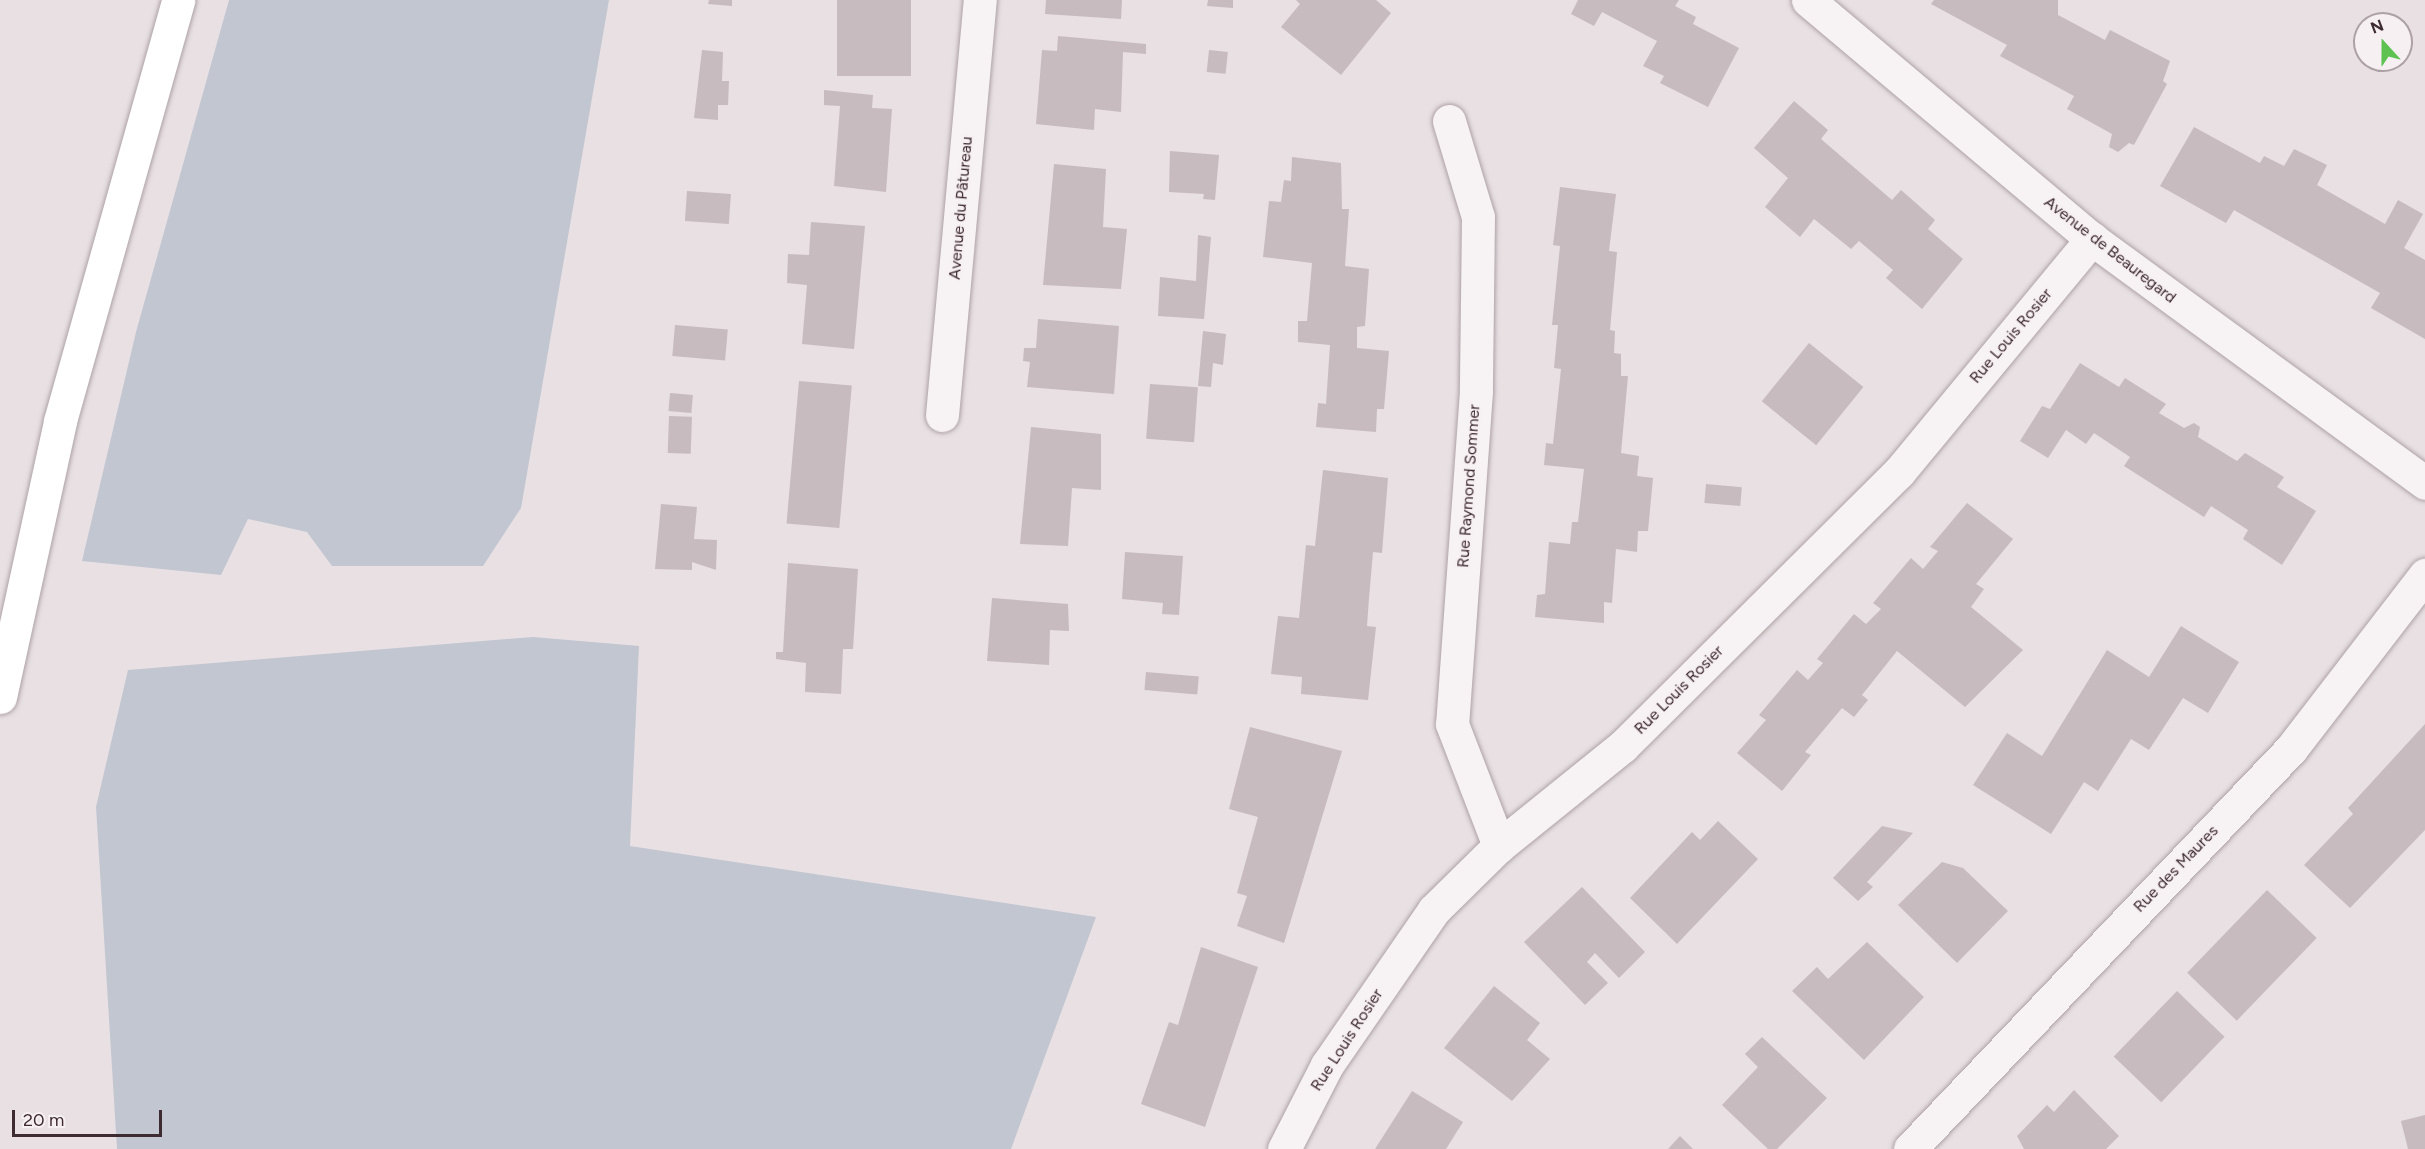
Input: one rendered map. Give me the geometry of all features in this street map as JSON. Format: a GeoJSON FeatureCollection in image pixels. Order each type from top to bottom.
{"type":"FeatureCollection","features":[{"type":"Feature","properties":{"kind":"main road"},"geometry":{"type":"LineString","coordinates":[[0,697],[60,421],[178,0]]}},
{"type":"Feature","properties":{"kind":"street","name":"Avenue du Pâtureau"},"geometry":{"type":"LineString","coordinates":[[942,416],[980,0]]}},
{"type":"Feature","properties":{"kind":"street","name":"Avenue de Beauregard"},"geometry":{"type":"LineString","coordinates":[[1808,0],[2092,239],[2425,483]]}},
{"type":"Feature","properties":{"kind":"street","name":"Rue Raymond Sommer"},"geometry":{"type":"LineString","coordinates":[[1449,121],[1478,218],[1476,392],[1452,724],[1499,846]]}},
{"type":"Feature","properties":{"kind":"street","name":"Rue Louis Rosier"},"geometry":{"type":"LineString","coordinates":[[1284,1149],[1327,1065],[1434,910],[1499,846],[1623,746],[1899,472],[2092,239]]}},
{"type":"Feature","properties":{"kind":"street","name":"Rue des Maures"},"geometry":{"type":"LineString","coordinates":[[1910,1149],[2291,749],[2425,575]]}},
{"type":"Feature","properties":{"kind":"shaded area"},"geometry":{"type":"Polygon","coordinates":[[[229,0],[609,0],[521,508],[483,566],[332,566],[307,532],[248,519],[221,575],[82,561],[136,332],[229,0]]]}},
{"type":"Feature","properties":{"kind":"shaded area"},"geometry":{"type":"Polygon","coordinates":[[[533,637],[639,646],[630,846],[1096,917],[1011,1149],[117,1149],[96,807],[128,670],[533,637]]]}},
{"type":"Feature","properties":{"kind":"building"},"geometry":{"type":"Polygon","coordinates":[[[709,0],[732,0],[732,6],[708,4],[709,0]]]}},
{"type":"Feature","properties":{"kind":"building"},"geometry":{"type":"Polygon","coordinates":[[[837,0],[911,0],[911,76],[837,76],[837,0]]]}},
{"type":"Feature","properties":{"kind":"building"},"geometry":{"type":"Polygon","coordinates":[[[1046,0],[1122,0],[1121,19],[1045,14],[1046,0]]]}},
{"type":"Feature","properties":{"kind":"building"},"geometry":{"type":"Polygon","coordinates":[[[1208,0],[1233,0],[1233,8],[1207,6],[1208,0]]]}},
{"type":"Feature","properties":{"kind":"building"},"geometry":{"type":"Polygon","coordinates":[[[1296,0],[1376,0],[1391,13],[1341,75],[1281,27],[1300,4],[1296,0]]]}},
{"type":"Feature","properties":{"kind":"building"},"geometry":{"type":"Polygon","coordinates":[[[1578,0],[1679,0],[1675,6],[1696,17],[1693,24],[1739,48],[1708,107],[1660,83],[1664,76],[1643,66],[1657,41],[1602,12],[1594,26],[1571,14],[1578,0]]]}},
{"type":"Feature","properties":{"kind":"building"},"geometry":{"type":"Polygon","coordinates":[[[1934,0],[2058,0],[2058,15],[2105,40],[2110,30],[2170,61],[2163,81],[2167,84],[2134,145],[2129,143],[2118,152],[2109,147],[2112,134],[2067,109],[2074,96],[2000,56],[2007,45],[1931,4],[1934,0]]]}},
{"type":"Feature","properties":{"kind":"building"},"geometry":{"type":"Polygon","coordinates":[[[1058,36],[1146,44],[1146,54],[1123,52],[1121,112],[1095,109],[1094,130],[1036,124],[1042,50],[1057,51],[1058,36]]]}},
{"type":"Feature","properties":{"kind":"building"},"geometry":{"type":"Polygon","coordinates":[[[702,50],[723,52],[722,81],[729,81],[728,105],[718,105],[718,120],[694,118],[702,50]]]}},
{"type":"Feature","properties":{"kind":"building"},"geometry":{"type":"Polygon","coordinates":[[[1209,50],[1228,52],[1226,74],[1207,72],[1209,50]]]}},
{"type":"Feature","properties":{"kind":"building"},"geometry":{"type":"Polygon","coordinates":[[[824,90],[873,95],[872,108],[892,109],[886,192],[834,186],[840,106],[824,105],[824,90]]]}},
{"type":"Feature","properties":{"kind":"building"},"geometry":{"type":"Polygon","coordinates":[[[1794,101],[1828,130],[1821,139],[1892,200],[1901,190],[1935,220],[1928,229],[1963,259],[1922,309],[1886,278],[1893,270],[1859,241],[1851,249],[1814,219],[1800,237],[1765,207],[1788,178],[1754,148],[1794,101]]]}},
{"type":"Feature","properties":{"kind":"building"},"geometry":{"type":"Polygon","coordinates":[[[2194,127],[2260,163],[2264,156],[2284,166],[2294,149],[2327,165],[2317,185],[2385,224],[2398,200],[2423,214],[2404,248],[2425,260],[2425,339],[2371,308],[2380,293],[2234,210],[2226,223],[2160,186],[2194,127]]]}},
{"type":"Feature","properties":{"kind":"building"},"geometry":{"type":"Polygon","coordinates":[[[1170,151],[1219,155],[1215,200],[1203,199],[1204,194],[1169,192],[1170,151]]]}},
{"type":"Feature","properties":{"kind":"building"},"geometry":{"type":"Polygon","coordinates":[[[1292,157],[1341,163],[1342,209],[1349,209],[1345,266],[1369,269],[1365,326],[1357,327],[1357,348],[1389,351],[1384,409],[1377,409],[1376,432],[1316,427],[1318,403],[1326,404],[1330,345],[1298,342],[1298,321],[1307,321],[1312,263],[1263,257],[1269,201],[1281,202],[1284,180],[1291,181],[1292,157]]]}},
{"type":"Feature","properties":{"kind":"building"},"geometry":{"type":"Polygon","coordinates":[[[1054,164],[1106,169],[1103,227],[1127,229],[1121,289],[1043,285],[1054,164]]]}},
{"type":"Feature","properties":{"kind":"building"},"geometry":{"type":"Polygon","coordinates":[[[1560,187],[1616,194],[1609,251],[1617,252],[1610,330],[1615,331],[1614,353],[1621,354],[1621,376],[1628,376],[1621,453],[1639,456],[1637,476],[1653,478],[1648,531],[1638,531],[1637,552],[1616,549],[1612,603],[1604,602],[1604,623],[1535,617],[1537,595],[1545,594],[1549,542],[1570,544],[1572,522],[1578,522],[1584,469],[1544,465],[1546,443],[1553,444],[1561,369],[1554,368],[1558,325],[1552,325],[1560,246],[1553,245],[1560,187]]]}},
{"type":"Feature","properties":{"kind":"building"},"geometry":{"type":"Polygon","coordinates":[[[687,191],[731,194],[729,224],[685,221],[687,191]]]}},
{"type":"Feature","properties":{"kind":"building"},"geometry":{"type":"Polygon","coordinates":[[[811,222],[865,226],[854,349],[802,344],[807,285],[787,283],[788,254],[809,255],[811,222]]]}},
{"type":"Feature","properties":{"kind":"building"},"geometry":{"type":"Polygon","coordinates":[[[1198,235],[1211,237],[1204,319],[1158,316],[1160,277],[1196,281],[1198,235]]]}},
{"type":"Feature","properties":{"kind":"building"},"geometry":{"type":"Polygon","coordinates":[[[1038,319],[1119,326],[1114,394],[1027,387],[1030,362],[1023,361],[1024,348],[1036,348],[1038,319]]]}},
{"type":"Feature","properties":{"kind":"building"},"geometry":{"type":"Polygon","coordinates":[[[675,325],[728,330],[725,361],[672,356],[675,325]]]}},
{"type":"Feature","properties":{"kind":"building"},"geometry":{"type":"Polygon","coordinates":[[[1203,331],[1226,334],[1223,365],[1213,363],[1211,387],[1198,386],[1203,331]]]}},
{"type":"Feature","properties":{"kind":"building"},"geometry":{"type":"Polygon","coordinates":[[[1809,343],[1863,387],[1816,445],[1762,401],[1809,343]]]}},
{"type":"Feature","properties":{"kind":"building"},"geometry":{"type":"Polygon","coordinates":[[[2080,363],[2119,387],[2125,378],[2166,404],[2159,413],[2184,428],[2194,423],[2200,427],[2198,437],[2237,461],[2245,453],[2284,477],[2277,487],[2316,511],[2282,565],[2243,539],[2248,530],[2211,506],[2204,517],[2124,466],[2130,457],[2094,433],[2086,444],[2066,430],[2048,458],[2020,441],[2042,406],[2050,409],[2080,363]]]}},
{"type":"Feature","properties":{"kind":"building"},"geometry":{"type":"Polygon","coordinates":[[[799,381],[852,386],[839,528],[787,523],[799,381]]]}},
{"type":"Feature","properties":{"kind":"building"},"geometry":{"type":"Polygon","coordinates":[[[1150,384],[1198,387],[1194,442],[1146,439],[1150,384]]]}},
{"type":"Feature","properties":{"kind":"building"},"geometry":{"type":"Polygon","coordinates":[[[670,393],[693,395],[691,413],[668,411],[670,393]]]}},
{"type":"Feature","properties":{"kind":"building"},"geometry":{"type":"Polygon","coordinates":[[[669,416],[692,417],[691,454],[668,453],[669,416]]]}},
{"type":"Feature","properties":{"kind":"building"},"geometry":{"type":"Polygon","coordinates":[[[1031,427],[1101,434],[1101,490],[1072,488],[1068,546],[1020,544],[1031,427]]]}},
{"type":"Feature","properties":{"kind":"building"},"geometry":{"type":"Polygon","coordinates":[[[1323,470],[1388,478],[1382,553],[1373,552],[1367,626],[1376,627],[1368,700],[1301,694],[1302,677],[1271,674],[1278,616],[1299,618],[1306,545],[1315,546],[1323,470]]]}},
{"type":"Feature","properties":{"kind":"building"},"geometry":{"type":"Polygon","coordinates":[[[1706,484],[1742,487],[1740,506],[1704,503],[1706,484]]]}},
{"type":"Feature","properties":{"kind":"building"},"geometry":{"type":"Polygon","coordinates":[[[1967,503],[2013,539],[1976,584],[1984,589],[1971,607],[2023,650],[1965,707],[1897,651],[1862,695],[1868,700],[1854,717],[1842,708],[1805,752],[1811,755],[1782,791],[1737,753],[1766,720],[1759,715],[1797,670],[1808,680],[1823,663],[1817,659],[1854,614],[1866,624],[1881,609],[1873,603],[1911,558],[1923,569],[1938,551],[1930,547],[1967,503]]]}},
{"type":"Feature","properties":{"kind":"building"},"geometry":{"type":"Polygon","coordinates":[[[661,504],[697,507],[694,539],[717,540],[716,570],[692,562],[692,570],[655,569],[661,504]]]}},
{"type":"Feature","properties":{"kind":"building"},"geometry":{"type":"Polygon","coordinates":[[[1125,552],[1183,556],[1179,615],[1162,614],[1163,603],[1122,599],[1125,552]]]}},
{"type":"Feature","properties":{"kind":"building"},"geometry":{"type":"Polygon","coordinates":[[[788,563],[858,569],[853,649],[843,649],[841,694],[805,692],[806,663],[776,659],[776,652],[783,652],[788,563]]]}},
{"type":"Feature","properties":{"kind":"building"},"geometry":{"type":"Polygon","coordinates":[[[992,598],[1068,604],[1069,631],[1050,630],[1049,665],[987,661],[992,598]]]}},
{"type":"Feature","properties":{"kind":"building"},"geometry":{"type":"Polygon","coordinates":[[[2181,626],[2239,662],[2208,713],[2183,698],[2149,750],[2131,739],[2098,791],[2084,782],[2051,834],[1973,785],[2007,733],[2042,756],[2107,650],[2149,677],[2181,626]]]}},
{"type":"Feature","properties":{"kind":"building"},"geometry":{"type":"Polygon","coordinates":[[[1146,672],[1199,677],[1197,695],[1144,690],[1146,672]]]}},
{"type":"Feature","properties":{"kind":"building"},"geometry":{"type":"Polygon","coordinates":[[[2425,724],[2425,830],[2350,908],[2304,865],[2353,814],[2348,808],[2425,724]]]}},
{"type":"Feature","properties":{"kind":"building"},"geometry":{"type":"Polygon","coordinates":[[[1250,727],[1342,751],[1284,943],[1237,926],[1247,896],[1237,893],[1258,817],[1229,809],[1250,727]]]}},
{"type":"Feature","properties":{"kind":"building"},"geometry":{"type":"Polygon","coordinates":[[[1718,821],[1758,859],[1677,944],[1630,898],[1692,832],[1700,840],[1718,821]]]}},
{"type":"Feature","properties":{"kind":"building"},"geometry":{"type":"Polygon","coordinates":[[[1882,826],[1913,833],[1867,882],[1873,887],[1858,901],[1833,878],[1882,826]]]}},
{"type":"Feature","properties":{"kind":"building"},"geometry":{"type":"Polygon","coordinates":[[[1942,862],[1963,868],[2008,911],[1957,963],[1898,905],[1942,862]]]}},
{"type":"Feature","properties":{"kind":"building"},"geometry":{"type":"Polygon","coordinates":[[[1582,887],[1645,952],[1619,978],[1595,953],[1587,962],[1608,983],[1585,1005],[1524,942],[1582,887]]]}},
{"type":"Feature","properties":{"kind":"building"},"geometry":{"type":"Polygon","coordinates":[[[2267,890],[2317,938],[2237,1021],[2187,973],[2267,890]]]}},
{"type":"Feature","properties":{"kind":"building"},"geometry":{"type":"Polygon","coordinates":[[[1867,942],[1924,997],[1864,1060],[1792,991],[1817,967],[1828,979],[1867,942]]]}},
{"type":"Feature","properties":{"kind":"building"},"geometry":{"type":"Polygon","coordinates":[[[1201,947],[1258,967],[1205,1127],[1141,1104],[1169,1022],[1178,1025],[1201,947]]]}},
{"type":"Feature","properties":{"kind":"building"},"geometry":{"type":"Polygon","coordinates":[[[1494,986],[1540,1023],[1527,1040],[1550,1059],[1512,1101],[1444,1048],[1494,986]]]}},
{"type":"Feature","properties":{"kind":"building"},"geometry":{"type":"Polygon","coordinates":[[[2177,991],[2224,1037],[2161,1102],[2114,1056],[2177,991]]]}},
{"type":"Feature","properties":{"kind":"building"},"geometry":{"type":"Polygon","coordinates":[[[1762,1037],[1827,1098],[1777,1149],[1768,1149],[1722,1105],[1758,1067],[1745,1054],[1762,1037]]]}},
{"type":"Feature","properties":{"kind":"building"},"geometry":{"type":"Polygon","coordinates":[[[2074,1090],[2119,1136],[2106,1149],[2024,1149],[2017,1136],[2047,1105],[2054,1112],[2074,1090]]]}},
{"type":"Feature","properties":{"kind":"building"},"geometry":{"type":"Polygon","coordinates":[[[1412,1091],[1463,1122],[1446,1149],[1375,1149],[1412,1091]]]}},
{"type":"Feature","properties":{"kind":"building"},"geometry":{"type":"Polygon","coordinates":[[[2425,1115],[2425,1149],[2408,1149],[2401,1121],[2425,1115]]]}},
{"type":"Feature","properties":{"kind":"building"},"geometry":{"type":"Polygon","coordinates":[[[1680,1136],[1693,1149],[1668,1149],[1680,1136]]]}}]}
